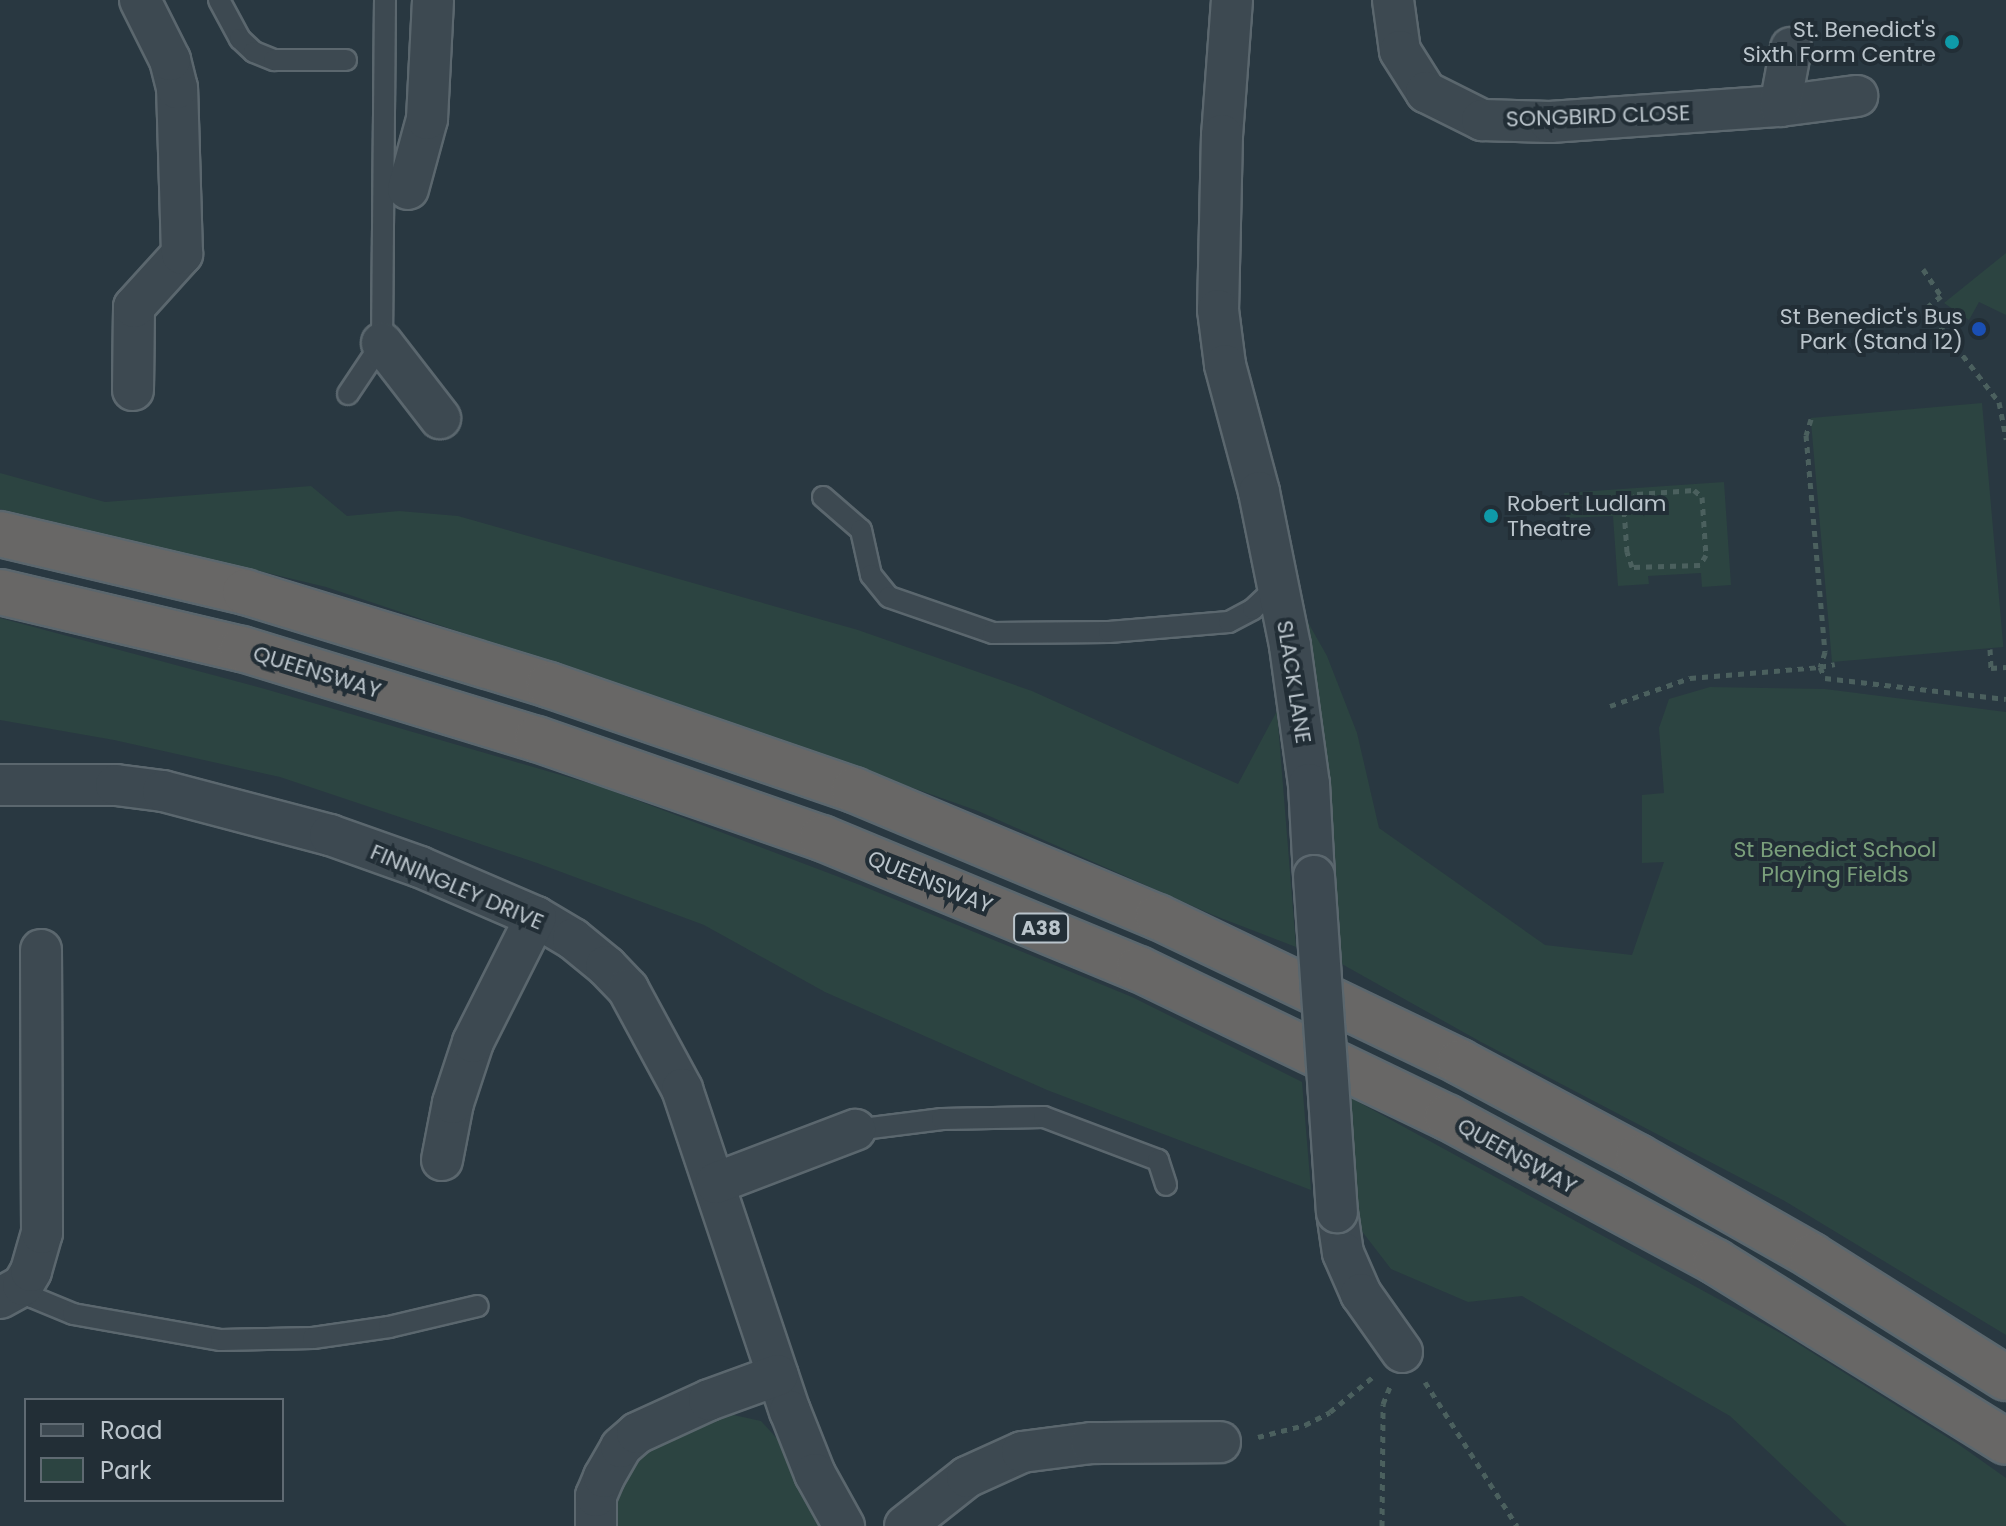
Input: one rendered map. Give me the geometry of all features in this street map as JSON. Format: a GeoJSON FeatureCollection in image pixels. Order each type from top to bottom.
{"type":"FeatureCollection","features":[{"type":"Feature","properties":{"kind":"highway","name":"A38"},"geometry":{"type":"LineString","coordinates":[[0,534],[245,592],[549,685],[854,790],[1129,904],[1460,1062],[1638,1157],[1812,1256],[2006,1378]]}},
{"type":"Feature","properties":{"kind":"highway","name":"QUEENSWAY"},"geometry":{"type":"LineString","coordinates":[[0,592],[242,649],[537,739],[822,838],[1139,969],[1447,1117],[1716,1262],[2006,1442]]}},
{"type":"Feature","properties":{"kind":"street"},"geometry":{"type":"LineString","coordinates":[[133,390],[134,307],[182,254],[177,88],[170,60],[140,0]]}},
{"type":"Feature","properties":{"kind":"street"},"geometry":{"type":"LineString","coordinates":[[408,189],[427,119],[433,0]]}},
{"type":"Feature","properties":{"kind":"street","name":"SLACK LANE"},"geometry":{"type":"LineString","coordinates":[[1232,0],[1222,135],[1218,310],[1225,365],[1259,492],[1278,586],[1309,784],[1337,1212],[1343,1253],[1361,1294],[1402,1352]]}},
{"type":"Feature","properties":{"kind":"street","name":"SONGBIRD CLOSE"},"geometry":{"type":"LineString","coordinates":[[1393,0],[1400,51],[1426,92],[1482,120],[1550,122],[1780,106],[1857,96]]}},
{"type":"Feature","properties":{"kind":"street"},"geometry":{"type":"LineString","coordinates":[[1780,106],[1791,48]]}},
{"type":"Feature","properties":{"kind":"street"},"geometry":{"type":"LineString","coordinates":[[382,343],[440,418]]}},
{"type":"Feature","properties":{"kind":"street","name":"FINNINGLEY DRIVE"},"geometry":{"type":"LineString","coordinates":[[0,785],[116,785],[230,808],[330,835],[420,867],[536,917],[573,939],[628,989],[668,1057],[716,1183],[778,1375],[815,1474],[844,1526]]}},
{"type":"Feature","properties":{"kind":"street"},"geometry":{"type":"LineString","coordinates":[[442,1160],[453,1103],[473,1042],[536,917]]}},
{"type":"Feature","properties":{"kind":"street"},"geometry":{"type":"LineString","coordinates":[[11,1292],[31,1271],[42,1233],[24,1059],[41,950]]}},
{"type":"Feature","properties":{"kind":"street"},"geometry":{"type":"LineString","coordinates":[[716,1183],[855,1130]]}},
{"type":"Feature","properties":{"kind":"street"},"geometry":{"type":"LineString","coordinates":[[596,1526],[596,1496],[604,1477],[621,1447],[637,1433],[709,1400],[778,1375]]}},
{"type":"Feature","properties":{"kind":"street"},"geometry":{"type":"LineString","coordinates":[[905,1526],[967,1477],[1022,1452],[1091,1443],[1220,1442]]}},
{"type":"Feature","properties":{"kind":"lane"},"geometry":{"type":"LineString","coordinates":[[219,0],[240,39],[254,52],[274,60],[346,60]]}},
{"type":"Feature","properties":{"kind":"lane"},"geometry":{"type":"LineString","coordinates":[[348,394],[382,343],[385,0]]}},
{"type":"Feature","properties":{"kind":"lane"},"geometry":{"type":"LineString","coordinates":[[823,497],[861,530],[871,575],[889,597],[993,633],[1109,632],[1229,622],[1253,609],[1278,586]]}},
{"type":"Feature","properties":{"kind":"lane"},"geometry":{"type":"LineString","coordinates":[[855,1130],[942,1119],[1044,1117],[1158,1160],[1166,1185]]}},
{"type":"Feature","properties":{"kind":"lane"},"geometry":{"type":"LineString","coordinates":[[11,1292],[73,1314],[221,1340],[313,1338],[389,1327],[478,1306]]}},
{"type":"Feature","properties":{"kind":"path"},"geometry":{"type":"LineString","coordinates":[[1923,269],[1941,296],[1926,308],[1999,402],[2006,439]]}},
{"type":"Feature","properties":{"kind":"path"},"geometry":{"type":"LineString","coordinates":[[1811,419],[1806,435],[1825,652],[1820,667],[1825,678],[2006,699]]}},
{"type":"Feature","properties":{"kind":"path"},"geometry":{"type":"LineString","coordinates":[[1694,490],[1702,497],[1706,555],[1700,565],[1632,567],[1627,552],[1624,509],[1637,494],[1694,490]]}},
{"type":"Feature","properties":{"kind":"path"},"geometry":{"type":"LineString","coordinates":[[1990,649],[1991,668],[2006,667]]}},
{"type":"Feature","properties":{"kind":"path"},"geometry":{"type":"LineString","coordinates":[[1610,706],[1690,678],[1835,664]]}},
{"type":"Feature","properties":{"kind":"path"},"geometry":{"type":"LineString","coordinates":[[1220,1442],[1275,1434],[1305,1425],[1330,1412],[1402,1352]]}},
{"type":"Feature","properties":{"kind":"path"},"geometry":{"type":"LineString","coordinates":[[1382,1526],[1383,1404],[1402,1352]]}},
{"type":"Feature","properties":{"kind":"path"},"geometry":{"type":"LineString","coordinates":[[1402,1352],[1430,1390],[1517,1526]]}},
{"type":"Feature","properties":{"kind":"green space"},"geometry":{"type":"Polygon","coordinates":[[[2006,253],[2006,315],[1979,302],[1969,320],[1944,303],[2006,253]]]}},
{"type":"Feature","properties":{"kind":"green space"},"geometry":{"type":"Polygon","coordinates":[[[1982,403],[2003,647],[1832,662],[1811,418],[1982,403]]]}},
{"type":"Feature","properties":{"kind":"green space"},"geometry":{"type":"Polygon","coordinates":[[[0,473],[105,502],[311,486],[347,516],[399,511],[458,516],[858,630],[1032,691],[1238,784],[1277,711],[1296,947],[1213,915],[978,811],[699,712],[326,587],[0,509],[0,473]]]}},
{"type":"Feature","properties":{"kind":"green space"},"geometry":{"type":"Polygon","coordinates":[[[1724,482],[1731,585],[1702,587],[1701,573],[1648,576],[1649,584],[1618,586],[1613,516],[1566,518],[1564,493],[1724,482]]]}},
{"type":"Feature","properties":{"kind":"green space","name":"St Benedict School Playing Fields"},"geometry":{"type":"Polygon","coordinates":[[[1301,610],[1327,656],[1357,733],[1379,828],[1545,945],[1632,955],[1664,862],[1642,863],[1642,795],[1664,793],[1659,728],[1669,699],[1710,687],[1825,689],[2006,712],[2006,1335],[1783,1200],[1481,1042],[1340,963],[1301,610]]]}},
{"type":"Feature","properties":{"kind":"green space"},"geometry":{"type":"Polygon","coordinates":[[[0,618],[265,689],[602,787],[860,885],[1132,997],[1302,1082],[1311,1190],[1047,1090],[825,992],[704,925],[537,863],[280,777],[114,740],[0,720],[0,618]]]}},
{"type":"Feature","properties":{"kind":"green space"},"geometry":{"type":"Polygon","coordinates":[[[1351,1098],[1784,1335],[1958,1444],[2006,1478],[2006,1526],[1847,1526],[1730,1416],[1522,1296],[1468,1302],[1391,1269],[1354,1221],[1351,1098]]]}},
{"type":"Feature","properties":{"kind":"green space"},"geometry":{"type":"Polygon","coordinates":[[[729,1414],[761,1421],[782,1444],[828,1526],[613,1526],[615,1493],[629,1464],[645,1448],[698,1423],[729,1414]]]}},
{"type":"Feature","properties":{"kind":"place","name":"St. Benedict's Sixth Form Centre"},"geometry":{"type":"Point","coordinates":[1952,42]}},
{"type":"Feature","properties":{"kind":"place","name":"St Benedict's Bus Park (Stand 12)"},"geometry":{"type":"Point","coordinates":[1979,329]}},
{"type":"Feature","properties":{"kind":"place","name":"Robert Ludlam Theatre"},"geometry":{"type":"Point","coordinates":[1491,516]}}]}
